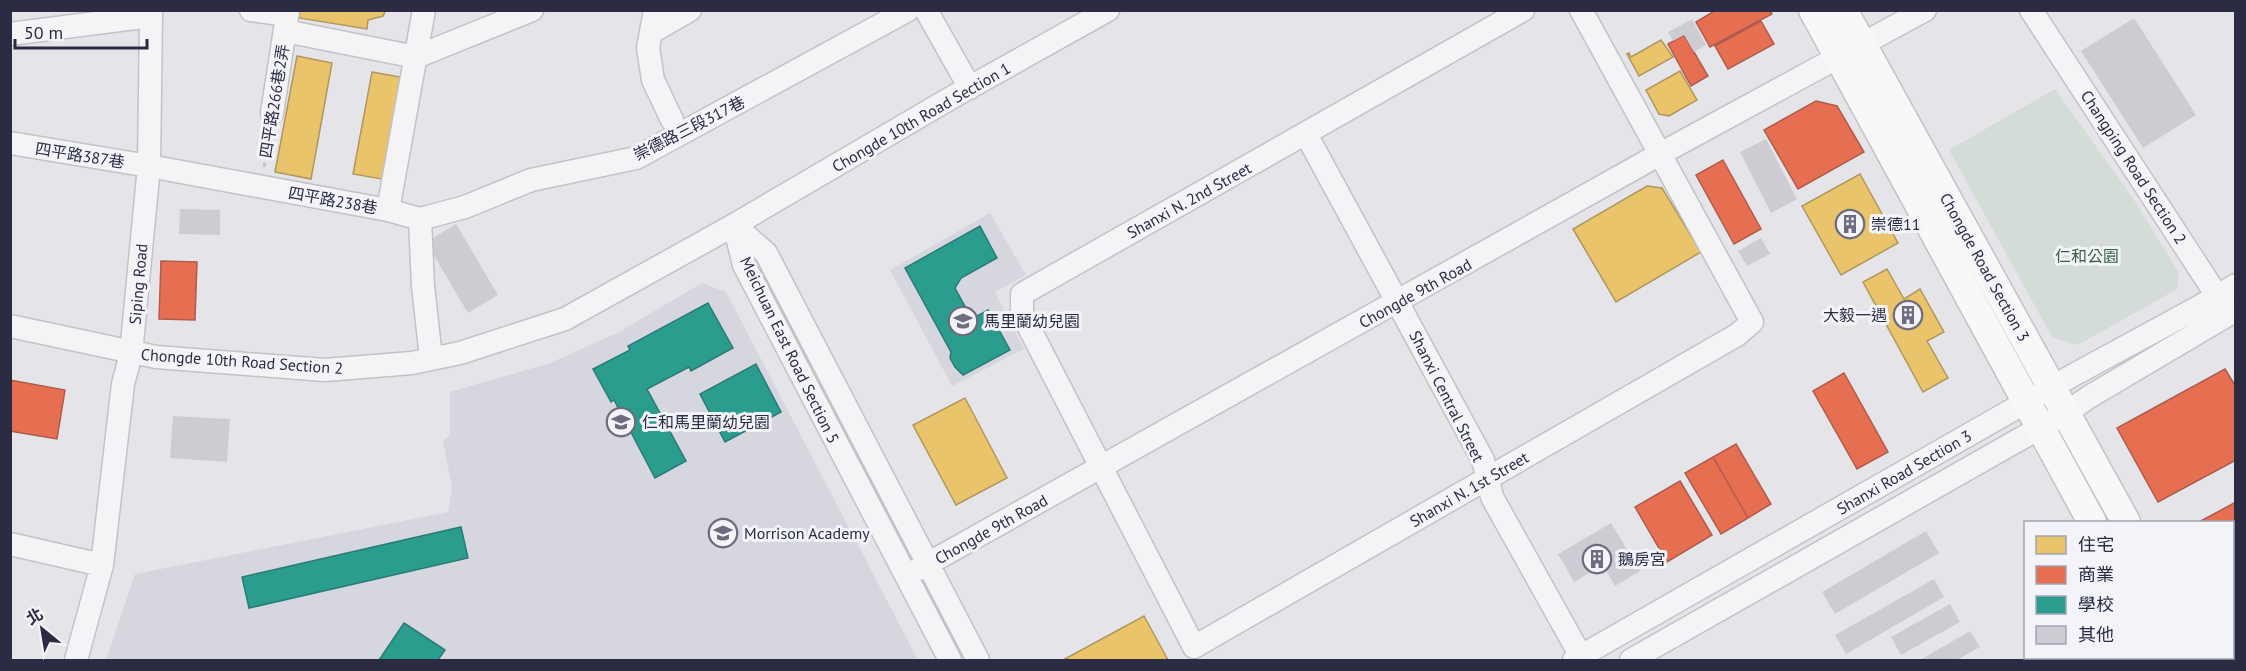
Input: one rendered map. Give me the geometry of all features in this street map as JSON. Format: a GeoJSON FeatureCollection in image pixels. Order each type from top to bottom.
{"type":"FeatureCollection","features":[{"type":"Feature","properties":{"kind":"main road","name":"Chongde Road Section 3"},"geometry":{"type":"LineString","coordinates":[[1813,10],[1851,52],[2051,387],[2125,521]]}},
{"type":"Feature","properties":{"kind":"main road","name":"Chongde Road Section 3"},"geometry":{"type":"LineString","coordinates":[[1843,10],[1851,52],[2026,401],[2091,521]]}},
{"type":"Feature","properties":{"kind":"street"},"geometry":{"type":"LineString","coordinates":[[251,10],[416,57],[532,10]]}},
{"type":"Feature","properties":{"kind":"street","name":"四平路238巷"},"geometry":{"type":"LineString","coordinates":[[149,166],[388,210],[424,10]]}},
{"type":"Feature","properties":{"kind":"street"},"geometry":{"type":"LineString","coordinates":[[672,120],[653,80],[648,48],[653,21],[690,10]]}},
{"type":"Feature","properties":{"kind":"street","name":"崇德路三段317巷"},"geometry":{"type":"LineString","coordinates":[[420,219],[465,207],[531,180],[636,158],[909,10]]}},
{"type":"Feature","properties":{"kind":"street"},"geometry":{"type":"LineString","coordinates":[[926,10],[970,88]]}},
{"type":"Feature","properties":{"kind":"street","name":"Chongde 10th Road Section 1"},"geometry":{"type":"LineString","coordinates":[[734,225],[1108,10]]}},
{"type":"Feature","properties":{"kind":"street","name":"Shanxi N. 2nd Street"},"geometry":{"type":"LineString","coordinates":[[1101,468],[1022,314],[1022,294],[1523,10]]}},
{"type":"Feature","properties":{"kind":"street"},"geometry":{"type":"LineString","coordinates":[[1581,10],[1660,154]]}},
{"type":"Feature","properties":{"kind":"street","name":"Chongde 9th Road"},"geometry":{"type":"LineString","coordinates":[[906,576],[1660,154],[1925,10]]}},
{"type":"Feature","properties":{"kind":"street","name":"Changping Road Section 2"},"geometry":{"type":"LineString","coordinates":[[2031,10],[2230,306]]}},
{"type":"Feature","properties":{"kind":"street"},"geometry":{"type":"LineString","coordinates":[[10,34],[150,12]]}},
{"type":"Feature","properties":{"kind":"street","name":"Siping Road"},"geometry":{"type":"LineString","coordinates":[[76,660],[102,565],[123,384],[131,354],[149,166],[150,12]]}},
{"type":"Feature","properties":{"kind":"street","name":"四平路266巷2弄"},"geometry":{"type":"LineString","coordinates":[[272,113],[287,19]]}},
{"type":"Feature","properties":{"kind":"street","name":"Shanxi Central Street"},"geometry":{"type":"LineString","coordinates":[[1306,134],[1483,460],[1486,480],[1492,497],[1579,659]]}},
{"type":"Feature","properties":{"kind":"street","name":"四平路387巷"},"geometry":{"type":"LineString","coordinates":[[10,143],[149,166]]}},
{"type":"Feature","properties":{"kind":"street","name":"Shanxi N. 1st Street"},"geometry":{"type":"LineString","coordinates":[[1101,468],[1194,647],[1737,335],[1752,322],[1660,154]]}},
{"type":"Feature","properties":{"kind":"street"},"geometry":{"type":"LineString","coordinates":[[388,210],[420,219],[423,286],[431,358]]}},
{"type":"Feature","properties":{"kind":"street","name":"Chongde 10th Road Section 2"},"geometry":{"type":"LineString","coordinates":[[10,326],[131,354],[156,357],[325,370],[393,365],[460,353],[565,319],[734,225]]}},
{"type":"Feature","properties":{"kind":"street","name":"Meichuan East Road Section 5"},"geometry":{"type":"LineString","coordinates":[[734,225],[758,244],[769,259],[978,660]]}},
{"type":"Feature","properties":{"kind":"street","name":"Meichuan East Road Section 5"},"geometry":{"type":"LineString","coordinates":[[734,225],[744,265],[950,660]]}},
{"type":"Feature","properties":{"kind":"street","name":"Shanxi Road Section 3"},"geometry":{"type":"LineString","coordinates":[[1579,659],[2051,387],[2230,306]]}},
{"type":"Feature","properties":{"kind":"street","name":"Shanxi Road Section 3"},"geometry":{"type":"LineString","coordinates":[[1631,660],[2066,413],[2230,306]]}},
{"type":"Feature","properties":{"kind":"street"},"geometry":{"type":"LineString","coordinates":[[10,544],[102,565]]}},
{"type":"Feature","properties":{"kind":"path","name":"四平路266巷2弄"},"geometry":{"type":"LineString","coordinates":[[261,187],[272,113]]}},
{"type":"Feature","properties":{"kind":"shaded area","name":"馬里蘭幼兒園"},"geometry":{"type":"Polygon","coordinates":[[[990,213],[1026,275],[995,292],[1024,349],[952,386],[890,270],[990,213]]]}},
{"type":"Feature","properties":{"kind":"shaded area","name":"Morrison Academy"},"geometry":{"type":"Polygon","coordinates":[[[702,283],[726,292],[918,660],[106,660],[135,574],[448,512],[452,488],[443,441],[450,435],[450,392],[550,363],[619,332],[702,283]]]}},
{"type":"Feature","properties":{"kind":"green space","name":"仁和公園"},"geometry":{"type":"Polygon","coordinates":[[[2055,89],[2134,200],[2179,273],[2177,289],[2078,345],[2052,337],[1949,150],[2055,89]]]}},
{"type":"Feature","properties":{"kind":"building: 住宅"},"geometry":{"type":"Polygon","coordinates":[[[300,10],[386,10],[383,16],[368,20],[367,29],[299,18],[300,10]]]}},
{"type":"Feature","properties":{"kind":"building: 住宅"},"geometry":{"type":"Polygon","coordinates":[[[1661,40],[1673,57],[1639,76],[1627,54],[1629,53],[1631,57],[1661,40]]]}},
{"type":"Feature","properties":{"kind":"building: 住宅"},"geometry":{"type":"Polygon","coordinates":[[[297,56],[332,63],[311,179],[275,172],[297,56]]]}},
{"type":"Feature","properties":{"kind":"building: 住宅"},"geometry":{"type":"Polygon","coordinates":[[[1680,71],[1697,100],[1669,116],[1659,114],[1646,90],[1680,71]]]}},
{"type":"Feature","properties":{"kind":"building: 住宅"},"geometry":{"type":"Polygon","coordinates":[[[372,72],[406,78],[387,180],[353,174],[372,72]]]}},
{"type":"Feature","properties":{"kind":"building: 住宅","name":"崇德11"},"geometry":{"type":"Polygon","coordinates":[[[1860,174],[1898,243],[1841,275],[1802,206],[1860,174]]]}},
{"type":"Feature","properties":{"kind":"building: 住宅"},"geometry":{"type":"Polygon","coordinates":[[[1647,186],[1662,188],[1701,252],[1616,302],[1573,229],[1647,186]]]}},
{"type":"Feature","properties":{"kind":"building: 住宅","name":"大毅一遇"},"geometry":{"type":"Polygon","coordinates":[[[1887,269],[1904,299],[1920,289],[1944,332],[1927,341],[1948,378],[1923,392],[1863,282],[1887,269]]]}},
{"type":"Feature","properties":{"kind":"building: 住宅"},"geometry":{"type":"Polygon","coordinates":[[[965,398],[1007,478],[956,505],[913,425],[965,398]]]}},
{"type":"Feature","properties":{"kind":"building: 住宅"},"geometry":{"type":"Polygon","coordinates":[[[1144,616],[1168,660],[1063,660],[1144,616]]]}},
{"type":"Feature","properties":{"kind":"building: 住宅"},"geometry":{"type":"Polygon","coordinates":[[[2069,659],[2137,660],[2070,660],[2069,659]]]}},
{"type":"Feature","properties":{"kind":"building: 商業"},"geometry":{"type":"Polygon","coordinates":[[[1716,10],[1770,10],[1772,14],[1710,47],[1696,22],[1716,10]]]}},
{"type":"Feature","properties":{"kind":"building: 商業"},"geometry":{"type":"Polygon","coordinates":[[[1761,21],[1774,44],[1728,69],[1715,46],[1761,21]]]}},
{"type":"Feature","properties":{"kind":"building: 商業"},"geometry":{"type":"Polygon","coordinates":[[[1684,35],[1708,76],[1691,86],[1668,44],[1684,35]]]}},
{"type":"Feature","properties":{"kind":"building: 商業"},"geometry":{"type":"Polygon","coordinates":[[[1816,101],[1837,106],[1864,152],[1798,189],[1764,130],[1816,101]]]}},
{"type":"Feature","properties":{"kind":"building: 商業"},"geometry":{"type":"Polygon","coordinates":[[[1723,160],[1761,229],[1734,244],[1696,175],[1723,160]]]}},
{"type":"Feature","properties":{"kind":"building: 商業"},"geometry":{"type":"Polygon","coordinates":[[[161,261],[197,262],[195,320],[159,319],[161,261]]]}},
{"type":"Feature","properties":{"kind":"building: 商業"},"geometry":{"type":"Polygon","coordinates":[[[2225,369],[2236,387],[2236,460],[2158,502],[2117,428],[2225,369]]]}},
{"type":"Feature","properties":{"kind":"building: 商業"},"geometry":{"type":"Polygon","coordinates":[[[1844,373],[1888,452],[1857,469],[1813,391],[1844,373]]]}},
{"type":"Feature","properties":{"kind":"building: 商業"},"geometry":{"type":"Polygon","coordinates":[[[10,380],[65,390],[57,439],[10,431],[10,380]]]}},
{"type":"Feature","properties":{"kind":"building: 商業"},"geometry":{"type":"Polygon","coordinates":[[[1736,444],[1771,504],[1748,518],[1713,457],[1736,444]]]}},
{"type":"Feature","properties":{"kind":"building: 商業"},"geometry":{"type":"Polygon","coordinates":[[[1713,457],[1748,518],[1721,534],[1685,473],[1713,457]]]}},
{"type":"Feature","properties":{"kind":"building: 商業"},"geometry":{"type":"Polygon","coordinates":[[[1680,481],[1712,535],[1667,562],[1635,507],[1680,481]]]}},
{"type":"Feature","properties":{"kind":"building: 商業"},"geometry":{"type":"Polygon","coordinates":[[[2236,502],[2236,557],[2234,558],[2234,521],[2201,521],[2236,502]]]}},
{"type":"Feature","properties":{"kind":"building: 學校"},"geometry":{"type":"Polygon","coordinates":[[[980,226],[997,258],[961,278],[955,288],[972,319],[988,310],[1010,350],[963,375],[950,358],[951,352],[905,268],[980,226]]]}},
{"type":"Feature","properties":{"kind":"building: 學校"},"geometry":{"type":"Polygon","coordinates":[[[708,303],[733,348],[691,371],[689,367],[647,389],[686,461],[655,478],[614,400],[611,402],[593,369],[630,350],[628,346],[708,303]]]}},
{"type":"Feature","properties":{"kind":"building: 學校"},"geometry":{"type":"Polygon","coordinates":[[[756,364],[781,412],[725,442],[700,394],[756,364]]]}},
{"type":"Feature","properties":{"kind":"building: 學校"},"geometry":{"type":"Polygon","coordinates":[[[461,527],[468,558],[249,608],[242,577],[461,527]]]}},
{"type":"Feature","properties":{"kind":"building: 學校"},"geometry":{"type":"Polygon","coordinates":[[[404,623],[445,650],[438,660],[379,660],[404,623]]]}},
{"type":"Feature","properties":{"kind":"building: 其他"},"geometry":{"type":"Polygon","coordinates":[[[2134,18],[2196,115],[2143,148],[2081,51],[2134,18]]]}},
{"type":"Feature","properties":{"kind":"building: 其他"},"geometry":{"type":"Polygon","coordinates":[[[1692,19],[1706,45],[1694,52],[1684,35],[1673,41],[1668,32],[1692,19]]]}},
{"type":"Feature","properties":{"kind":"building: 其他"},"geometry":{"type":"Polygon","coordinates":[[[1766,139],[1797,199],[1771,213],[1740,152],[1766,139]]]}},
{"type":"Feature","properties":{"kind":"building: 其他"},"geometry":{"type":"Polygon","coordinates":[[[180,209],[220,210],[220,235],[179,234],[180,209]]]}},
{"type":"Feature","properties":{"kind":"building: 其他"},"geometry":{"type":"Polygon","coordinates":[[[456,224],[498,295],[468,313],[426,242],[456,224]]]}},
{"type":"Feature","properties":{"kind":"building: 其他"},"geometry":{"type":"Polygon","coordinates":[[[1761,238],[1770,254],[1747,266],[1738,251],[1761,238]]]}},
{"type":"Feature","properties":{"kind":"building: 其他"},"geometry":{"type":"Polygon","coordinates":[[[173,416],[230,419],[227,462],[170,458],[173,416]]]}},
{"type":"Feature","properties":{"kind":"building: 其他","name":"鵝房宮"},"geometry":{"type":"Polygon","coordinates":[[[1611,523],[1640,571],[1615,586],[1603,565],[1574,582],[1558,554],[1611,523]]]}},
{"type":"Feature","properties":{"kind":"building: 其他"},"geometry":{"type":"Polygon","coordinates":[[[1926,531],[1939,553],[1835,614],[1822,592],[1926,531]]]}},
{"type":"Feature","properties":{"kind":"building: 其他"},"geometry":{"type":"Polygon","coordinates":[[[1934,579],[1944,597],[1846,654],[1835,635],[1934,579]]]}},
{"type":"Feature","properties":{"kind":"building: 其他"},"geometry":{"type":"Polygon","coordinates":[[[1950,604],[1960,622],[1901,655],[1891,637],[1950,604]]]}},
{"type":"Feature","properties":{"kind":"building: 其他"},"geometry":{"type":"Polygon","coordinates":[[[1970,631],[1980,647],[1957,660],[1920,660],[1970,631]]]}},
{"type":"Feature","properties":{"kind":"place","name":"崇德11"},"geometry":{"type":"Point","coordinates":[1850,224]}},
{"type":"Feature","properties":{"kind":"place","name":"大毅一遇"},"geometry":{"type":"Point","coordinates":[1908,315]}},
{"type":"Feature","properties":{"kind":"place","name":"馬里蘭幼兒園"},"geometry":{"type":"Point","coordinates":[963,321]}},
{"type":"Feature","properties":{"kind":"place","name":"仁和馬里蘭幼兒園"},"geometry":{"type":"Point","coordinates":[621,422]}},
{"type":"Feature","properties":{"kind":"place","name":"Morrison Academy"},"geometry":{"type":"Point","coordinates":[723,533]}},
{"type":"Feature","properties":{"kind":"place","name":"鵝房宮"},"geometry":{"type":"Point","coordinates":[1597,559]}}]}
